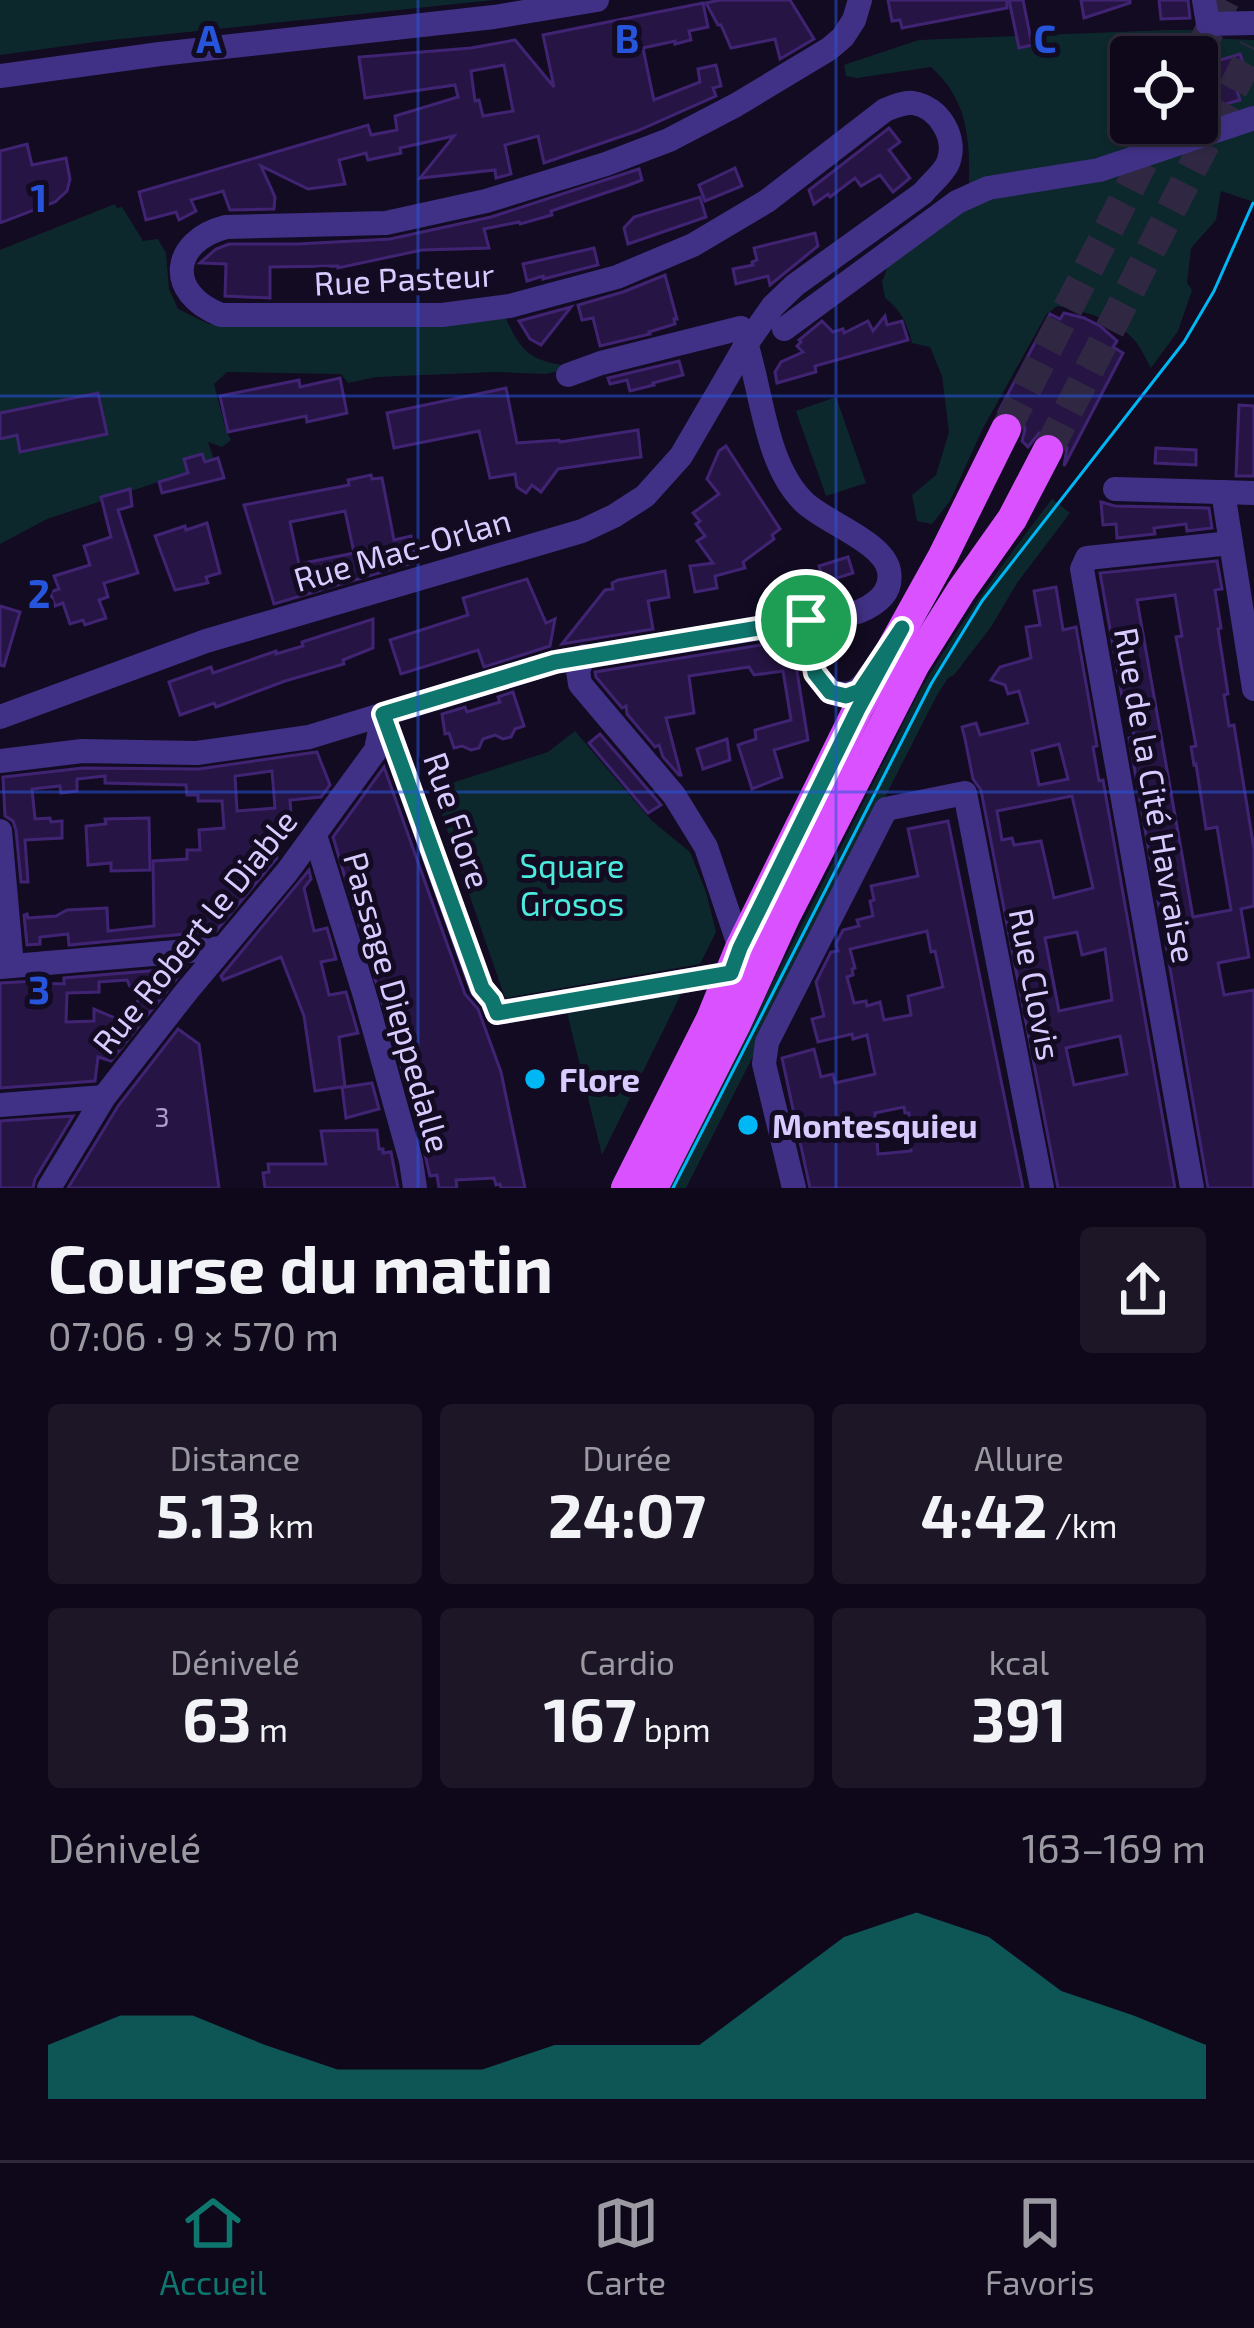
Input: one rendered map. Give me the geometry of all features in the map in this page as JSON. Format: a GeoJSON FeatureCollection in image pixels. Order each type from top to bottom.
{"type":"FeatureCollection","features":[{"type":"Feature","properties":{"kind":"main road"},"geometry":{"type":"LineString","coordinates":[[626,1188],[852,721],[1006,429]]}},
{"type":"Feature","properties":{"kind":"main road"},"geometry":{"type":"LineString","coordinates":[[653,1188],[784,917],[915,664],[1012,518],[1048,450]]}},
{"type":"Feature","properties":{"kind":"street"},"geometry":{"type":"LineString","coordinates":[[0,76],[494,17],[597,0]]}},
{"type":"Feature","properties":{"kind":"street","name":"Rue Pasteur"},"geometry":{"type":"LineString","coordinates":[[747,343],[773,305],[795,285],[923,193],[939,175],[950,149],[949,134],[939,118],[913,104],[884,110],[767,200],[693,245],[617,277],[510,306],[442,315],[220,315],[190,298],[182,270],[186,254],[208,232],[226,227],[386,223],[443,212],[606,164],[669,140],[830,49],[854,20],[860,0]]}},
{"type":"Feature","properties":{"kind":"street"},"geometry":{"type":"LineString","coordinates":[[1204,0],[1208,24],[1254,23]]}},
{"type":"Feature","properties":{"kind":"street"},"geometry":{"type":"LineString","coordinates":[[784,329],[957,202],[988,188],[1099,170],[1254,118]]}},
{"type":"Feature","properties":{"kind":"street"},"geometry":{"type":"LineString","coordinates":[[0,761],[82,751],[197,753],[309,737],[555,662],[859,612],[878,604],[887,588],[889,570],[879,553],[806,504],[789,483],[776,454],[741,328],[568,375]]}},
{"type":"Feature","properties":{"kind":"street","name":"Rue Mac-Orlan"},"geometry":{"type":"LineString","coordinates":[[0,717],[206,641],[582,531],[614,516],[645,496],[681,456],[747,343]]}},
{"type":"Feature","properties":{"kind":"street"},"geometry":{"type":"LineString","coordinates":[[1115,489],[1254,493]]}},
{"type":"Feature","properties":{"kind":"street"},"geometry":{"type":"LineString","coordinates":[[1223,492],[1254,689]]}},
{"type":"Feature","properties":{"kind":"street","name":"Rue de la Cité Havraise"},"geometry":{"type":"LineString","coordinates":[[1192,1188],[1082,568],[1088,558],[1231,543]]}},
{"type":"Feature","properties":{"kind":"street"},"geometry":{"type":"LineString","coordinates":[[806,620],[815,673],[830,692],[846,696],[860,691],[902,628]]}},
{"type":"Feature","properties":{"kind":"street"},"geometry":{"type":"LineString","coordinates":[[584,656],[578,670],[580,684],[674,795],[706,848],[735,960]]}},
{"type":"Feature","properties":{"kind":"street","name":"Rue Flore"},"geometry":{"type":"LineString","coordinates":[[383,714],[482,988],[497,1013],[735,960]]}},
{"type":"Feature","properties":{"kind":"street","name":"Rue Robert le Diable"},"geometry":{"type":"LineString","coordinates":[[49,1188],[104,1097],[315,835],[376,750],[383,714]]}},
{"type":"Feature","properties":{"kind":"street","name":"Rue Clovis"},"geometry":{"type":"LineString","coordinates":[[794,1188],[764,1064],[767,1042],[886,808],[965,793],[1042,1188]]}},
{"type":"Feature","properties":{"kind":"street"},"geometry":{"type":"LineString","coordinates":[[0,831],[6,966],[223,948]]}},
{"type":"Feature","properties":{"kind":"street","name":"Passage Dieppedalle"},"geometry":{"type":"LineString","coordinates":[[315,835],[365,995],[415,1188]]}},
{"type":"Feature","properties":{"kind":"street"},"geometry":{"type":"LineString","coordinates":[[0,1105],[104,1097]]}},
{"type":"Feature","properties":{"kind":"green space"},"geometry":{"type":"Polygon","coordinates":[[[0,0],[494,0],[0,55],[0,0]]]}},
{"type":"Feature","properties":{"kind":"green space"},"geometry":{"type":"Polygon","coordinates":[[[1191,30],[1202,36],[1110,36],[1110,144],[1218,144],[1218,39],[1254,40],[1254,202],[1221,191],[1216,220],[1191,248],[1187,283],[1192,290],[1178,331],[1151,368],[1136,342],[1120,328],[1057,306],[1046,315],[982,430],[950,501],[932,524],[917,521],[912,495],[936,475],[949,432],[942,376],[930,347],[912,343],[903,318],[885,298],[882,282],[888,266],[969,189],[965,123],[953,94],[931,67],[857,78],[846,76],[844,65],[919,40],[1191,30]]]}},
{"type":"Feature","properties":{"kind":"green space"},"geometry":{"type":"Polygon","coordinates":[[[115,204],[122,207],[143,241],[158,239],[166,253],[169,289],[178,309],[209,324],[505,317],[530,354],[574,367],[546,374],[376,377],[348,383],[341,374],[227,372],[214,384],[231,440],[222,447],[208,442],[215,463],[47,519],[0,544],[0,250],[115,204]]]}},
{"type":"Feature","properties":{"kind":"green space"},"geometry":{"type":"Polygon","coordinates":[[[836,397],[866,483],[826,496],[796,411],[836,397]]]}},
{"type":"Feature","properties":{"kind":"green space"},"geometry":{"type":"Polygon","coordinates":[[[1052,499],[1070,513],[937,695],[686,1188],[669,1188],[918,694],[1052,499]]]}},
{"type":"Feature","properties":{"kind":"green space","name":"Square Grosos"},"geometry":{"type":"Polygon","coordinates":[[[575,731],[651,820],[690,852],[716,932],[700,964],[505,998],[433,789],[548,752],[575,731]]]}},
{"type":"Feature","properties":{"kind":"green space"},"geometry":{"type":"Polygon","coordinates":[[[685,986],[602,1155],[566,1008],[685,986]]]}},
{"type":"Feature","properties":{"kind":"building"},"geometry":{"type":"Polygon","coordinates":[[[790,0],[814,39],[780,59],[775,39],[731,48],[706,3],[790,0]]]}},
{"type":"Feature","properties":{"kind":"building"},"geometry":{"type":"Polygon","coordinates":[[[888,0],[1007,0],[1007,8],[902,28],[900,20],[892,21],[888,0]]]}},
{"type":"Feature","properties":{"kind":"building"},"geometry":{"type":"Polygon","coordinates":[[[1009,0],[1023,0],[1032,45],[1019,48],[1009,0]]]}},
{"type":"Feature","properties":{"kind":"building"},"geometry":{"type":"Polygon","coordinates":[[[1081,0],[1130,0],[1130,3],[1084,18],[1081,0]]]}},
{"type":"Feature","properties":{"kind":"building"},"geometry":{"type":"Polygon","coordinates":[[[1159,0],[1188,0],[1190,18],[1161,19],[1159,0]]]}},
{"type":"Feature","properties":{"kind":"building"},"geometry":{"type":"Polygon","coordinates":[[[703,3],[708,27],[689,31],[691,40],[643,48],[650,82],[654,100],[700,82],[698,69],[716,65],[721,86],[713,88],[716,96],[637,131],[544,163],[538,136],[505,145],[511,174],[496,178],[495,170],[420,178],[454,136],[368,160],[366,153],[339,160],[345,184],[308,189],[261,166],[275,197],[274,209],[230,210],[223,191],[191,200],[196,211],[179,220],[176,212],[146,220],[139,192],[368,125],[371,135],[397,130],[395,116],[458,97],[455,85],[365,98],[359,57],[515,40],[554,87],[543,35],[703,3]],[[504,65],[471,71],[475,101],[479,100],[483,116],[513,111],[504,65]]]}},
{"type":"Feature","properties":{"kind":"building"},"geometry":{"type":"Polygon","coordinates":[[[1240,54],[1248,77],[1234,82],[1240,100],[1218,106],[1218,61],[1240,54]]]}},
{"type":"Feature","properties":{"kind":"building"},"geometry":{"type":"Polygon","coordinates":[[[889,128],[900,142],[889,150],[910,178],[893,192],[880,175],[861,186],[855,178],[814,204],[809,190],[889,128]]]}},
{"type":"Feature","properties":{"kind":"building"},"geometry":{"type":"Polygon","coordinates":[[[27,144],[32,165],[66,158],[67,191],[55,202],[0,223],[0,151],[27,144]]]}},
{"type":"Feature","properties":{"kind":"building"},"geometry":{"type":"Polygon","coordinates":[[[735,168],[742,186],[705,201],[699,185],[735,168]]]}},
{"type":"Feature","properties":{"kind":"building"},"geometry":{"type":"Polygon","coordinates":[[[639,169],[642,180],[551,211],[552,215],[484,229],[489,248],[422,250],[338,268],[270,267],[270,298],[225,296],[226,264],[200,263],[229,244],[390,239],[491,217],[639,169]]]}},
{"type":"Feature","properties":{"kind":"building"},"geometry":{"type":"Polygon","coordinates":[[[700,197],[706,217],[628,244],[624,228],[634,217],[700,197]]]}},
{"type":"Feature","properties":{"kind":"building"},"geometry":{"type":"Polygon","coordinates":[[[815,233],[818,246],[770,285],[768,276],[736,284],[733,269],[753,265],[757,260],[754,248],[815,233]]]}},
{"type":"Feature","properties":{"kind":"building"},"geometry":{"type":"Polygon","coordinates":[[[594,248],[598,265],[527,281],[523,264],[594,248]]]}},
{"type":"Feature","properties":{"kind":"building"},"geometry":{"type":"Polygon","coordinates":[[[665,275],[675,324],[600,346],[593,318],[582,320],[578,305],[665,275]]]}},
{"type":"Feature","properties":{"kind":"building"},"geometry":{"type":"Polygon","coordinates":[[[571,307],[541,345],[530,339],[519,321],[571,307]]]}},
{"type":"Feature","properties":{"kind":"building"},"geometry":{"type":"Polygon","coordinates":[[[1064,313],[1100,326],[1117,341],[1113,347],[1123,353],[1064,466],[1067,448],[1058,433],[1039,433],[1028,447],[1022,441],[1021,417],[1014,411],[999,411],[1050,314],[1060,319],[1064,313]]]}},
{"type":"Feature","properties":{"kind":"building"},"geometry":{"type":"Polygon","coordinates":[[[885,316],[887,325],[902,321],[908,340],[815,366],[816,372],[777,383],[775,372],[781,362],[803,352],[797,346],[799,340],[822,321],[833,332],[843,329],[844,333],[868,321],[873,331],[885,316]]]}},
{"type":"Feature","properties":{"kind":"building"},"geometry":{"type":"Polygon","coordinates":[[[679,361],[683,375],[630,391],[627,380],[610,384],[608,378],[679,361]]]}},
{"type":"Feature","properties":{"kind":"building"},"geometry":{"type":"Polygon","coordinates":[[[340,378],[347,413],[228,432],[220,396],[299,380],[300,387],[340,378]]]}},
{"type":"Feature","properties":{"kind":"building"},"geometry":{"type":"Polygon","coordinates":[[[506,388],[517,443],[638,430],[641,457],[558,469],[541,492],[532,485],[526,493],[517,487],[515,474],[490,478],[479,431],[394,448],[387,413],[506,388]]]}},
{"type":"Feature","properties":{"kind":"building"},"geometry":{"type":"Polygon","coordinates":[[[98,393],[107,434],[20,452],[17,435],[0,439],[0,413],[98,393]]]}},
{"type":"Feature","properties":{"kind":"building"},"geometry":{"type":"Polygon","coordinates":[[[1239,405],[1254,406],[1254,476],[1236,476],[1239,405]]]}},
{"type":"Feature","properties":{"kind":"building"},"geometry":{"type":"Polygon","coordinates":[[[726,446],[780,529],[743,562],[745,568],[715,576],[717,588],[695,592],[690,566],[713,563],[697,541],[705,536],[693,513],[719,494],[707,479],[726,446]]]}},
{"type":"Feature","properties":{"kind":"building"},"geometry":{"type":"Polygon","coordinates":[[[1156,448],[1196,450],[1196,465],[1155,463],[1156,448]]]}},
{"type":"Feature","properties":{"kind":"building"},"geometry":{"type":"Polygon","coordinates":[[[202,454],[205,462],[218,458],[224,478],[162,493],[159,482],[188,473],[184,459],[202,454]]]}},
{"type":"Feature","properties":{"kind":"building"},"geometry":{"type":"Polygon","coordinates":[[[371,475],[382,478],[394,540],[411,536],[416,562],[274,604],[244,505],[349,485],[348,480],[371,475]],[[345,511],[290,522],[299,564],[354,553],[345,511]]]}},
{"type":"Feature","properties":{"kind":"building"},"geometry":{"type":"Polygon","coordinates":[[[130,489],[132,506],[118,510],[138,573],[104,583],[108,597],[99,600],[106,618],[70,624],[63,603],[55,606],[50,592],[59,589],[54,576],[90,565],[84,546],[111,537],[101,497],[130,489]]]}},
{"type":"Feature","properties":{"kind":"building"},"geometry":{"type":"Polygon","coordinates":[[[1101,502],[1209,508],[1212,528],[1187,531],[1186,524],[1154,528],[1155,534],[1117,538],[1116,524],[1103,525],[1101,502]]]}},
{"type":"Feature","properties":{"kind":"building"},"geometry":{"type":"Polygon","coordinates":[[[207,523],[220,573],[206,577],[208,583],[175,590],[155,536],[207,523]]]}},
{"type":"Feature","properties":{"kind":"building"},"geometry":{"type":"Polygon","coordinates":[[[848,557],[853,573],[824,582],[819,566],[848,557]]]}},
{"type":"Feature","properties":{"kind":"building"},"geometry":{"type":"Polygon","coordinates":[[[1217,561],[1222,589],[1215,590],[1218,629],[1228,694],[1224,695],[1229,726],[1234,725],[1254,849],[1254,906],[1241,909],[1249,957],[1218,963],[1224,995],[1254,990],[1254,1188],[1208,1188],[1166,945],[1175,944],[1169,910],[1160,912],[1157,897],[1167,895],[1161,867],[1152,869],[1129,738],[1134,737],[1130,707],[1124,708],[1100,573],[1217,561]],[[1175,595],[1137,600],[1193,917],[1231,910],[1217,827],[1206,829],[1194,765],[1191,747],[1196,746],[1176,637],[1182,636],[1175,595]]]}},
{"type":"Feature","properties":{"kind":"building"},"geometry":{"type":"Polygon","coordinates":[[[665,571],[669,597],[648,601],[653,629],[562,644],[605,590],[613,589],[612,583],[665,571]]]}},
{"type":"Feature","properties":{"kind":"building"},"geometry":{"type":"Polygon","coordinates":[[[527,579],[546,623],[555,619],[550,646],[484,667],[478,650],[401,674],[390,640],[468,615],[463,598],[527,579]]]}},
{"type":"Feature","properties":{"kind":"building"},"geometry":{"type":"Polygon","coordinates":[[[1056,587],[1063,630],[1076,627],[1099,781],[1103,780],[1175,1188],[1058,1188],[981,790],[973,779],[962,727],[976,723],[980,735],[1028,723],[1019,691],[1008,694],[1005,685],[991,680],[1000,667],[1031,658],[1026,627],[1040,625],[1034,591],[1056,587]],[[1059,744],[1032,751],[1039,785],[1068,779],[1059,744]],[[1072,796],[997,811],[1002,840],[1012,838],[1014,845],[1041,841],[1054,898],[1093,888],[1072,796]],[[1077,932],[1045,938],[1059,1011],[1112,1000],[1105,949],[1082,955],[1077,932]],[[1120,1036],[1066,1048],[1074,1085],[1127,1074],[1120,1036]]]}},
{"type":"Feature","properties":{"kind":"building"},"geometry":{"type":"Polygon","coordinates":[[[0,606],[20,612],[4,666],[0,665],[0,606]]]}},
{"type":"Feature","properties":{"kind":"building"},"geometry":{"type":"Polygon","coordinates":[[[373,619],[373,648],[343,660],[344,664],[180,715],[169,682],[303,646],[302,642],[373,619]]]}},
{"type":"Feature","properties":{"kind":"building"},"geometry":{"type":"Polygon","coordinates":[[[792,640],[808,740],[774,750],[782,777],[752,789],[738,745],[756,739],[755,730],[791,720],[783,671],[754,675],[749,667],[689,676],[694,713],[666,718],[681,775],[595,672],[792,640]]]}},
{"type":"Feature","properties":{"kind":"building"},"geometry":{"type":"Polygon","coordinates":[[[513,692],[524,726],[511,737],[483,739],[479,748],[454,748],[449,733],[445,734],[442,714],[500,702],[498,697],[513,692]]]}},
{"type":"Feature","properties":{"kind":"building"},"geometry":{"type":"Polygon","coordinates":[[[600,734],[661,805],[648,813],[589,743],[600,734]]]}},
{"type":"Feature","properties":{"kind":"building"},"geometry":{"type":"Polygon","coordinates":[[[727,739],[730,760],[703,769],[697,749],[727,739]]]}},
{"type":"Feature","properties":{"kind":"building"},"geometry":{"type":"Polygon","coordinates":[[[317,752],[330,785],[321,797],[290,800],[292,829],[270,831],[277,858],[216,931],[69,945],[68,934],[40,937],[40,944],[27,945],[27,914],[28,918],[56,916],[67,910],[107,908],[108,931],[154,926],[153,861],[187,859],[187,850],[200,850],[199,830],[224,828],[222,801],[198,801],[198,795],[187,795],[186,785],[105,783],[105,776],[77,779],[77,791],[61,793],[60,786],[32,789],[35,819],[62,821],[62,838],[25,840],[28,882],[21,882],[16,830],[5,816],[3,777],[83,768],[199,769],[317,752]],[[272,771],[235,776],[237,811],[275,808],[272,771]]]}},
{"type":"Feature","properties":{"kind":"building"},"geometry":{"type":"Polygon","coordinates":[[[384,767],[465,994],[478,1009],[501,1072],[525,1188],[501,1188],[494,1178],[456,1180],[457,1188],[439,1188],[437,1175],[430,1176],[419,1129],[431,1129],[428,1096],[411,1100],[333,837],[384,767]]]}},
{"type":"Feature","properties":{"kind":"building"},"geometry":{"type":"Polygon","coordinates":[[[149,818],[150,870],[111,871],[111,863],[88,865],[86,826],[106,824],[105,819],[149,818]]]}},
{"type":"Feature","properties":{"kind":"building"},"geometry":{"type":"Polygon","coordinates":[[[948,821],[1023,1188],[810,1188],[782,1058],[814,1049],[821,1077],[833,1074],[835,1083],[875,1074],[867,1035],[818,1042],[812,1019],[824,1016],[816,982],[831,952],[838,951],[843,930],[873,916],[871,886],[918,876],[908,829],[948,821]],[[927,931],[850,949],[855,968],[847,977],[854,1003],[880,1002],[884,1020],[911,1015],[908,996],[943,987],[927,931]],[[904,1107],[875,1113],[878,1154],[911,1151],[909,1113],[904,1107]]]}},
{"type":"Feature","properties":{"kind":"building"},"geometry":{"type":"Polygon","coordinates":[[[309,870],[311,879],[304,888],[314,931],[327,928],[336,959],[321,962],[329,995],[346,992],[358,1033],[339,1037],[345,1087],[372,1083],[379,1109],[346,1118],[342,1087],[315,1091],[304,1016],[281,957],[223,980],[221,976],[309,870]]]}},
{"type":"Feature","properties":{"kind":"building"},"geometry":{"type":"Polygon","coordinates":[[[185,968],[111,1061],[98,1057],[95,1081],[0,1088],[0,983],[64,984],[64,978],[185,968]],[[127,980],[99,982],[99,992],[67,993],[66,1022],[94,1021],[94,1009],[122,1021],[148,988],[131,989],[127,980]]]}},
{"type":"Feature","properties":{"kind":"building"},"geometry":{"type":"Polygon","coordinates":[[[178,1029],[199,1044],[219,1188],[68,1188],[118,1106],[178,1029]]]}},
{"type":"Feature","properties":{"kind":"building"},"geometry":{"type":"Polygon","coordinates":[[[73,1116],[33,1188],[0,1188],[0,1121],[73,1116]]]}},
{"type":"Feature","properties":{"kind":"building"},"geometry":{"type":"Polygon","coordinates":[[[377,1130],[379,1149],[391,1152],[398,1188],[265,1188],[263,1173],[269,1172],[268,1164],[326,1164],[321,1131],[377,1130]]]}},
{"type":"Feature","properties":{"kind":"tunnel"},"geometry":{"type":"LineString","coordinates":[[1207,36],[1225,0]]}},
{"type":"Feature","properties":{"kind":"tunnel"},"geometry":{"type":"LineString","coordinates":[[1048,450],[1254,48]]}},
{"type":"Feature","properties":{"kind":"tunnel"},"geometry":{"type":"LineString","coordinates":[[1006,429],[1152,144]]}},
{"type":"Feature","properties":{"kind":"tram line"},"geometry":{"type":"LineString","coordinates":[[673,1188],[931,684],[982,601],[1184,342],[1214,291],[1253,203]]}},
{"type":"Feature","properties":{"kind":"place","name":"Flore"},"geometry":{"type":"Point","coordinates":[535,1079]}},
{"type":"Feature","properties":{"kind":"place","name":"Montesquieu"},"geometry":{"type":"Point","coordinates":[748,1125]}},
{"type":"Feature","properties":{"kind":"route"},"geometry":{"type":"LineString","coordinates":[[806,620],[815,673],[830,692],[846,696],[860,691],[902,628],[731,973],[497,1013],[482,988],[383,714],[555,662],[806,620]]}}]}
